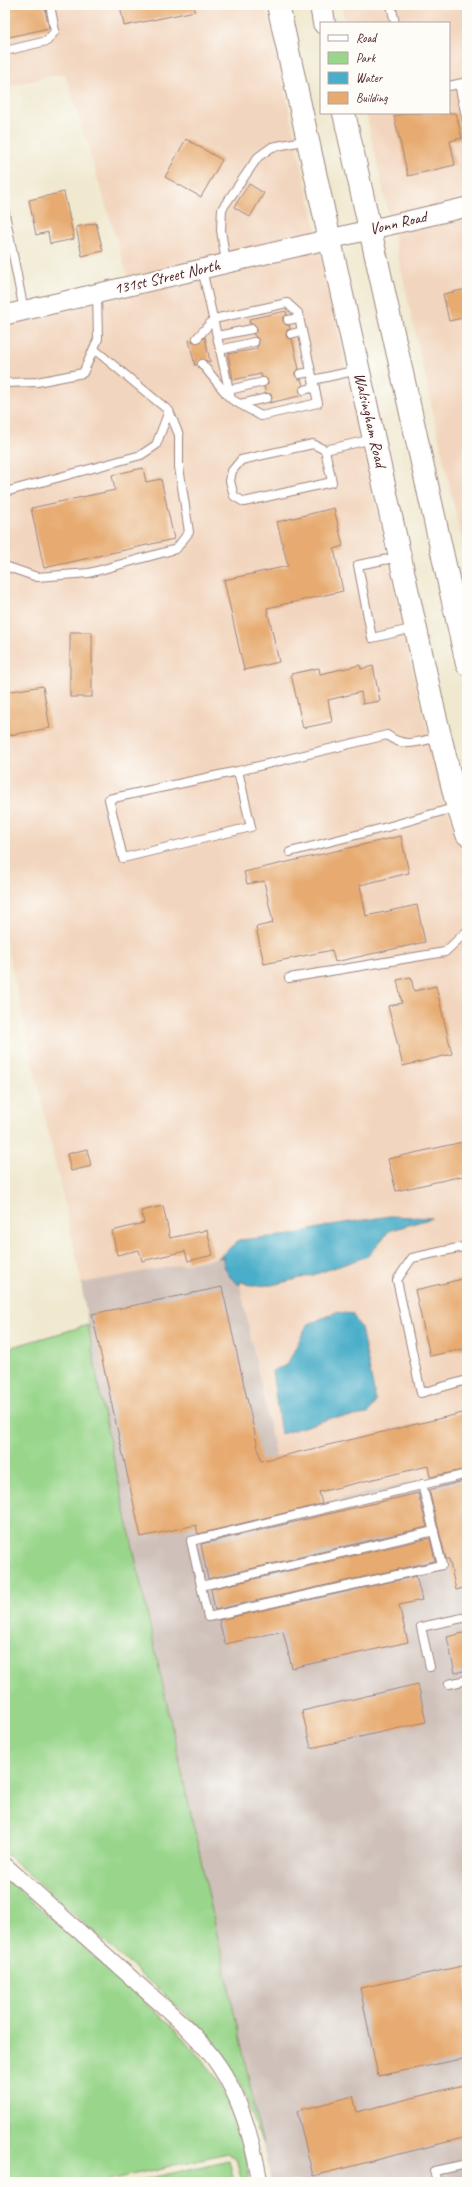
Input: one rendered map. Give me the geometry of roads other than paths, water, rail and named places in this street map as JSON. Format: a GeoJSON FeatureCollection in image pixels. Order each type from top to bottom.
{"type":"FeatureCollection","features":[{"type":"Feature","properties":{"kind":"main road","name":"Walsingham Road"},"geometry":{"type":"LineString","coordinates":[[278,5],[440,736],[458,806],[467,834]]}},
{"type":"Feature","properties":{"kind":"main road"},"geometry":{"type":"LineString","coordinates":[[320,5],[324,22]]}},
{"type":"Feature","properties":{"kind":"main road"},"geometry":{"type":"LineString","coordinates":[[344,114],[458,610],[467,664]]}},
{"type":"Feature","properties":{"kind":"street","name":"Vonn Road"},"geometry":{"type":"LineString","coordinates":[[330,238],[467,207]]}},
{"type":"Feature","properties":{"kind":"street","name":"131st Street North"},"geometry":{"type":"LineString","coordinates":[[5,315],[330,238]]}},
{"type":"Feature","properties":{"kind":"street"},"geometry":{"type":"LineString","coordinates":[[5,1865],[182,2024],[219,2065],[234,2090],[245,2120],[254,2149],[260,2182]]}},
{"type":"Feature","properties":{"kind":"lane"},"geometry":{"type":"LineString","coordinates":[[5,51],[47,41],[55,31],[50,5]]}},
{"type":"Feature","properties":{"kind":"lane"},"geometry":{"type":"LineString","coordinates":[[391,5],[395,22]]}},
{"type":"Feature","properties":{"kind":"lane"},"geometry":{"type":"LineString","coordinates":[[450,86],[463,83],[467,121]]}},
{"type":"Feature","properties":{"kind":"lane"},"geometry":{"type":"LineString","coordinates":[[226,263],[221,230],[222,209],[258,157],[272,147],[308,140]]}},
{"type":"Feature","properties":{"kind":"lane"},"geometry":{"type":"LineString","coordinates":[[5,214],[24,311]]}},
{"type":"Feature","properties":{"kind":"lane"},"geometry":{"type":"LineString","coordinates":[[202,269],[231,399]]}},
{"type":"Feature","properties":{"kind":"lane"},"geometry":{"type":"LineString","coordinates":[[5,383],[37,382],[83,373],[98,339],[97,293]]}},
{"type":"Feature","properties":{"kind":"lane"},"geometry":{"type":"LineString","coordinates":[[197,338],[214,320],[287,303],[298,313],[318,403],[261,416],[231,399],[202,364]]}},
{"type":"Feature","properties":{"kind":"lane"},"geometry":{"type":"LineString","coordinates":[[288,320],[299,318]]}},
{"type":"Feature","properties":{"kind":"lane"},"geometry":{"type":"LineString","coordinates":[[217,336],[252,329]]}},
{"type":"Feature","properties":{"kind":"lane"},"geometry":{"type":"LineString","coordinates":[[291,334],[302,331]]}},
{"type":"Feature","properties":{"kind":"lane"},"geometry":{"type":"LineString","coordinates":[[220,350],[254,342]]}},
{"type":"Feature","properties":{"kind":"lane"},"geometry":{"type":"LineString","coordinates":[[5,566],[37,577],[89,573],[176,549],[189,532],[179,467],[179,435],[169,411],[94,349]]}},
{"type":"Feature","properties":{"kind":"lane"},"geometry":{"type":"LineString","coordinates":[[304,390],[313,380],[359,370]]}},
{"type":"Feature","properties":{"kind":"lane"},"geometry":{"type":"LineString","coordinates":[[300,374],[313,380]]}},
{"type":"Feature","properties":{"kind":"lane"},"geometry":{"type":"LineString","coordinates":[[229,390],[263,382]]}},
{"type":"Feature","properties":{"kind":"lane"},"geometry":{"type":"LineString","coordinates":[[240,404],[267,398]]}},
{"type":"Feature","properties":{"kind":"lane"},"geometry":{"type":"LineString","coordinates":[[5,492],[141,455],[156,444],[169,411]]}},
{"type":"Feature","properties":{"kind":"lane"},"geometry":{"type":"LineString","coordinates":[[325,450],[332,482],[244,502],[234,496],[230,481],[232,471],[241,460],[313,444],[325,450],[374,439]]}},
{"type":"Feature","properties":{"kind":"lane"},"geometry":{"type":"LineString","coordinates":[[400,556],[358,565],[372,638],[416,628]]}},
{"type":"Feature","properties":{"kind":"lane"},"geometry":{"type":"LineString","coordinates":[[238,771],[251,827],[123,858],[109,799],[238,771],[387,735],[394,740],[406,744],[440,736]]}},
{"type":"Feature","properties":{"kind":"lane"},"geometry":{"type":"LineString","coordinates":[[290,852],[387,828],[458,806]]}},
{"type":"Feature","properties":{"kind":"lane"},"geometry":{"type":"LineString","coordinates":[[289,978],[445,952],[467,931]]}},
{"type":"Feature","properties":{"kind":"lane"},"geometry":{"type":"LineString","coordinates":[[467,1246],[412,1258],[398,1280],[421,1393],[467,1380]]}},
{"type":"Feature","properties":{"kind":"lane"},"geometry":{"type":"LineString","coordinates":[[422,1484],[442,1565],[208,1618],[191,1541],[422,1484],[467,1474]]}},
{"type":"Feature","properties":{"kind":"lane"},"geometry":{"type":"LineString","coordinates":[[201,1586],[434,1531]]}},
{"type":"Feature","properties":{"kind":"lane"},"geometry":{"type":"LineString","coordinates":[[430,1667],[421,1627],[467,1617]]}},
{"type":"Feature","properties":{"kind":"lane"},"geometry":{"type":"LineString","coordinates":[[449,1684],[467,1680]]}},
{"type":"Feature","properties":{"kind":"lane"},"geometry":{"type":"LineString","coordinates":[[437,2182],[434,2171],[467,2164]]}},
{"type":"Feature","properties":{"kind":"water"},"geometry":{"type":"Polygon","coordinates":[[[390,1216],[432,1218],[389,1231],[368,1256],[313,1275],[272,1285],[251,1286],[240,1281],[240,1285],[233,1280],[228,1273],[224,1265],[223,1257],[218,1258],[239,1240],[291,1235],[331,1225],[390,1216]]]}},
{"type":"Feature","properties":{"kind":"water"},"geometry":{"type":"Polygon","coordinates":[[[336,1312],[352,1314],[361,1328],[376,1401],[368,1414],[335,1417],[281,1434],[272,1371],[287,1365],[307,1325],[336,1312]]]}}]}
